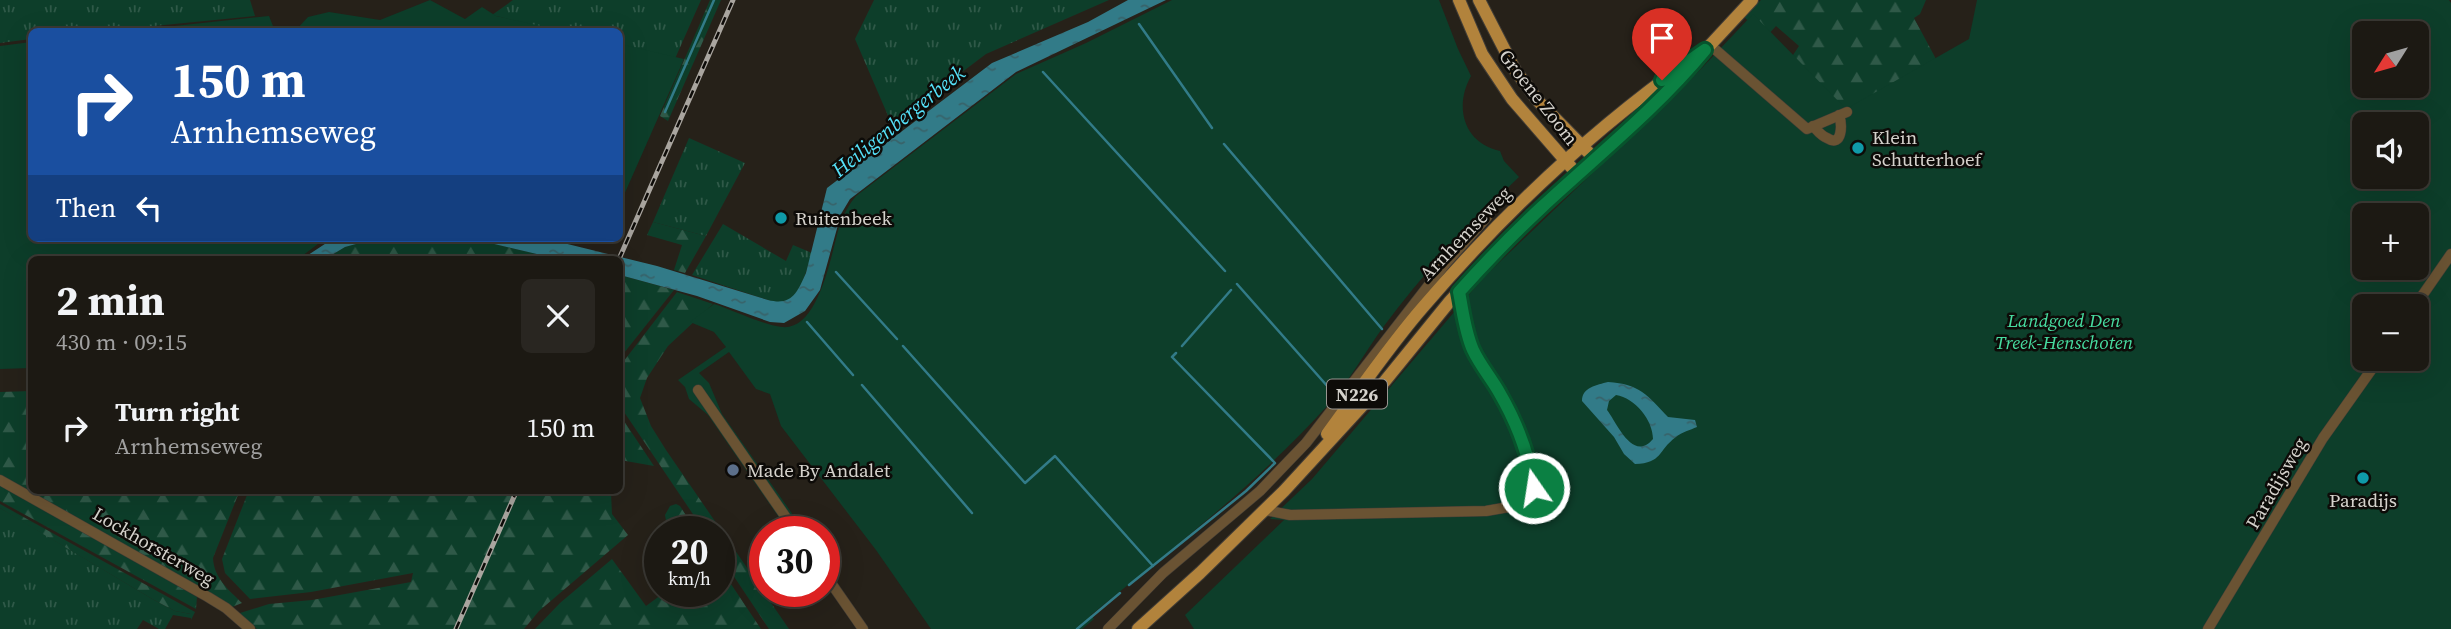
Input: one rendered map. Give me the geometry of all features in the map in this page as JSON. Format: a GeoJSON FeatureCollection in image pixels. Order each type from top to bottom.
{"type":"FeatureCollection","features":[{"type":"Feature","properties":{"kind":"main road","name":"Groene Zoom"},"geometry":{"type":"LineString","coordinates":[[1459,0],[1482,54],[1512,100],[1578,174]]}},
{"type":"Feature","properties":{"kind":"main road","name":"Groene Zoom"},"geometry":{"type":"LineString","coordinates":[[1479,0],[1493,32],[1515,70],[1539,102],[1595,160]]}},
{"type":"Feature","properties":{"kind":"main road","name":"Arnhemseweg"},"geometry":{"type":"LineString","coordinates":[[1138,629],[1194,579],[1293,482],[1385,382],[1488,260],[1649,111],[1752,0]]}},
{"type":"Feature","properties":{"kind":"main road","name":"Arnhemseweg"},"geometry":{"type":"LineString","coordinates":[[1293,482],[1423,307],[1506,216],[1565,161],[1662,80],[1708,47]]}},
{"type":"Feature","properties":{"kind":"street"},"geometry":{"type":"LineString","coordinates":[[1708,47],[1807,129],[1813,126],[1843,113],[1841,133],[1837,139],[1832,141],[1825,138],[1813,126]]}},
{"type":"Feature","properties":{"kind":"street","name":"Arnhemseweg"},"geometry":{"type":"LineString","coordinates":[[1108,629],[1163,573],[1260,491],[1306,443],[1446,263],[1487,217]]}},
{"type":"Feature","properties":{"kind":"street"},"geometry":{"type":"LineString","coordinates":[[2423,294],[2451,254]]}},
{"type":"Feature","properties":{"kind":"street","name":"Arnhemseweg"},"geometry":{"type":"LineString","coordinates":[[1265,510],[1290,515],[1384,514],[1486,511],[1520,505],[1534,488],[1531,467],[1514,421],[1474,352],[1468,337],[1459,292]]}},
{"type":"Feature","properties":{"kind":"street","name":"Paradijsweg"},"geometry":{"type":"LineString","coordinates":[[2208,629],[2323,438],[2370,371]]}},
{"type":"Feature","properties":{"kind":"street"},"geometry":{"type":"LineString","coordinates":[[698,390],[785,516]]}},
{"type":"Feature","properties":{"kind":"street","name":"Lockhorsterweg"},"geometry":{"type":"LineString","coordinates":[[0,480],[208,597],[226,608],[250,629]]}},
{"type":"Feature","properties":{"kind":"street"},"geometry":{"type":"LineString","coordinates":[[840,596],[863,629]]}},
{"type":"Feature","properties":{"kind":"green space"},"geometry":{"type":"Polygon","coordinates":[[[0,0],[250,0],[255,16],[144,28],[28,28],[28,39],[0,43],[0,0]]]}},
{"type":"Feature","properties":{"kind":"green space"},"geometry":{"type":"Polygon","coordinates":[[[430,0],[465,19],[482,7],[496,16],[550,28],[298,28],[308,17],[329,12],[380,20],[430,0]]]}},
{"type":"Feature","properties":{"kind":"green space"},"geometry":{"type":"Polygon","coordinates":[[[513,0],[701,0],[674,61],[623,49],[623,28],[543,28],[492,15],[513,0]]]}},
{"type":"Feature","properties":{"kind":"green space"},"geometry":{"type":"Polygon","coordinates":[[[710,0],[721,0],[668,121],[660,116],[710,0]]]}},
{"type":"Feature","properties":{"kind":"green space"},"geometry":{"type":"Polygon","coordinates":[[[874,0],[1109,0],[986,54],[892,125],[855,39],[874,0]]]}},
{"type":"Feature","properties":{"kind":"green space"},"geometry":{"type":"Polygon","coordinates":[[[1172,0],[1439,0],[1471,76],[1463,99],[1465,122],[1477,140],[1500,151],[1504,161],[1519,177],[1431,267],[1384,326],[1337,395],[1302,433],[1214,514],[1091,615],[1094,619],[1082,629],[931,629],[876,550],[781,426],[770,394],[756,389],[729,352],[699,373],[709,383],[722,414],[794,516],[778,516],[708,415],[689,399],[685,387],[678,380],[726,347],[714,332],[690,322],[714,304],[774,326],[795,325],[815,303],[828,269],[840,224],[856,196],[1016,74],[1172,0]]]}},
{"type":"Feature","properties":{"kind":"green space"},"geometry":{"type":"Polygon","coordinates":[[[1761,0],[1926,0],[1920,14],[1914,18],[1936,59],[1846,111],[1791,58],[1799,46],[1776,26],[1766,37],[1744,17],[1761,0]]]}},
{"type":"Feature","properties":{"kind":"green space","name":"Landgoed Den Treek-Henschoten"},"geometry":{"type":"Polygon","coordinates":[[[1977,0],[2449,0],[2451,629],[1194,629],[1185,615],[1284,520],[1270,519],[1312,479],[1484,277],[1699,71],[1753,14],[1846,109],[1969,39],[1977,0]]]}},
{"type":"Feature","properties":{"kind":"green space"},"geometry":{"type":"Polygon","coordinates":[[[269,16],[274,28],[155,28],[269,16]]]}},
{"type":"Feature","properties":{"kind":"green space"},"geometry":{"type":"Polygon","coordinates":[[[28,42],[28,242],[321,242],[302,256],[28,256],[28,368],[0,369],[0,46],[28,42]]]}},
{"type":"Feature","properties":{"kind":"green space"},"geometry":{"type":"Polygon","coordinates":[[[623,45],[684,59],[623,197],[623,45]]]}},
{"type":"Feature","properties":{"kind":"green space"},"geometry":{"type":"Polygon","coordinates":[[[689,138],[745,163],[706,236],[653,222],[689,138]]]}},
{"type":"Feature","properties":{"kind":"green space"},"geometry":{"type":"Polygon","coordinates":[[[653,222],[706,236],[685,273],[674,270],[682,245],[647,235],[653,222]]]}},
{"type":"Feature","properties":{"kind":"green space"},"geometry":{"type":"Polygon","coordinates":[[[723,224],[786,261],[793,245],[812,253],[803,281],[791,299],[783,303],[774,302],[692,275],[723,224]]]}},
{"type":"Feature","properties":{"kind":"green space"},"geometry":{"type":"Polygon","coordinates":[[[363,242],[486,242],[545,256],[330,256],[345,247],[363,242]]]}},
{"type":"Feature","properties":{"kind":"green space"},"geometry":{"type":"Polygon","coordinates":[[[623,276],[674,290],[623,354],[623,276]]]}},
{"type":"Feature","properties":{"kind":"green space"},"geometry":{"type":"Polygon","coordinates":[[[677,292],[713,304],[668,346],[647,378],[640,398],[651,426],[711,516],[694,516],[623,410],[623,362],[677,292]]]}},
{"type":"Feature","properties":{"kind":"green space"},"geometry":{"type":"Polygon","coordinates":[[[28,391],[28,491],[0,475],[0,392],[28,391]]]}},
{"type":"Feature","properties":{"kind":"green space"},"geometry":{"type":"Polygon","coordinates":[[[623,420],[654,466],[623,461],[623,420]]]}},
{"type":"Feature","properties":{"kind":"green space"},"geometry":{"type":"Polygon","coordinates":[[[0,485],[197,597],[196,609],[0,501],[0,485]]]}},
{"type":"Feature","properties":{"kind":"green space"},"geometry":{"type":"Polygon","coordinates":[[[33,494],[238,494],[213,558],[219,577],[242,603],[232,607],[33,494]]]}},
{"type":"Feature","properties":{"kind":"green space"},"geometry":{"type":"Polygon","coordinates":[[[247,494],[611,494],[612,514],[628,535],[539,611],[524,629],[257,629],[240,613],[269,604],[312,600],[411,582],[413,573],[311,592],[250,599],[225,573],[222,559],[247,494]]]}},
{"type":"Feature","properties":{"kind":"green space"},"geometry":{"type":"Polygon","coordinates":[[[0,504],[195,612],[191,620],[191,614],[175,611],[154,600],[16,518],[0,508],[0,504]]]}},
{"type":"Feature","properties":{"kind":"green space"},"geometry":{"type":"Polygon","coordinates":[[[670,506],[680,506],[687,516],[665,516],[670,506]]]}},
{"type":"Feature","properties":{"kind":"green space"},"geometry":{"type":"Polygon","coordinates":[[[0,508],[154,600],[175,611],[191,614],[191,618],[173,615],[165,629],[159,629],[143,620],[137,629],[0,629],[0,508]]]}},
{"type":"Feature","properties":{"kind":"green space"},"geometry":{"type":"Polygon","coordinates":[[[735,550],[749,571],[749,599],[735,578],[735,550]]]}},
{"type":"Feature","properties":{"kind":"green space"},"geometry":{"type":"Polygon","coordinates":[[[612,559],[644,607],[735,607],[735,590],[761,629],[535,629],[560,603],[612,559]]]}},
{"type":"Feature","properties":{"kind":"green space"},"geometry":{"type":"Polygon","coordinates":[[[754,607],[774,607],[789,629],[769,629],[754,607]]]}},
{"type":"Feature","properties":{"kind":"water"},"geometry":{"type":"Polygon","coordinates":[[[1128,0],[1166,0],[1016,72],[850,199],[841,214],[820,290],[805,311],[784,323],[770,322],[697,296],[623,276],[623,258],[768,300],[788,299],[796,292],[806,273],[827,188],[992,63],[1088,22],[1128,0]]]}},
{"type":"Feature","properties":{"kind":"water"},"geometry":{"type":"Polygon","coordinates":[[[328,242],[363,242],[345,247],[330,256],[307,256],[328,242]]]}},
{"type":"Feature","properties":{"kind":"water"},"geometry":{"type":"Polygon","coordinates":[[[486,242],[559,242],[616,256],[545,256],[486,242]]]}},
{"type":"Feature","properties":{"kind":"water"},"geometry":{"type":"Polygon","coordinates":[[[1608,382],[1636,388],[1668,417],[1695,420],[1697,427],[1676,437],[1655,459],[1635,464],[1582,401],[1587,390],[1608,382]],[[1616,395],[1609,401],[1607,410],[1632,444],[1646,445],[1653,439],[1650,425],[1642,411],[1616,395]]]}},
{"type":"Feature","properties":{"kind":"waterway"},"geometry":{"type":"LineString","coordinates":[[665,112],[714,0]]}},
{"type":"Feature","properties":{"kind":"waterway"},"geometry":{"type":"LineString","coordinates":[[1139,24],[1212,128]]}},
{"type":"Feature","properties":{"kind":"waterway"},"geometry":{"type":"LineString","coordinates":[[1043,72],[1225,271]]}},
{"type":"Feature","properties":{"kind":"waterway"},"geometry":{"type":"LineString","coordinates":[[1224,144],[1382,329]]}},
{"type":"Feature","properties":{"kind":"waterway"},"geometry":{"type":"LineString","coordinates":[[836,272],[897,339]]}},
{"type":"Feature","properties":{"kind":"waterway"},"geometry":{"type":"LineString","coordinates":[[1237,284],[1329,388]]}},
{"type":"Feature","properties":{"kind":"waterway"},"geometry":{"type":"LineString","coordinates":[[1182,346],[1231,290]]}},
{"type":"Feature","properties":{"kind":"waterway"},"geometry":{"type":"LineString","coordinates":[[807,322],[853,375]]}},
{"type":"Feature","properties":{"kind":"waterway"},"geometry":{"type":"LineString","coordinates":[[903,346],[1025,483],[1055,456],[1153,566]]}},
{"type":"Feature","properties":{"kind":"waterway"},"geometry":{"type":"LineString","coordinates":[[1129,585],[1246,491],[1275,463],[1172,357],[1176,353]]}},
{"type":"Feature","properties":{"kind":"waterway"},"geometry":{"type":"LineString","coordinates":[[862,385],[972,513]]}},
{"type":"Feature","properties":{"kind":"waterway"},"geometry":{"type":"LineString","coordinates":[[1077,629],[1120,593]]}},
{"type":"Feature","properties":{"kind":"railway"},"geometry":{"type":"LineString","coordinates":[[620,256],[733,0]]}},
{"type":"Feature","properties":{"kind":"railway"},"geometry":{"type":"LineString","coordinates":[[456,629],[515,494]]}},
{"type":"Feature","properties":{"kind":"place","name":"Klein Schutterhoef"},"geometry":{"type":"Point","coordinates":[1858,148]}},
{"type":"Feature","properties":{"kind":"place","name":"Ruitenbeek"},"geometry":{"type":"Point","coordinates":[781,218]}},
{"type":"Feature","properties":{"kind":"place","name":"Made By Andalet"},"geometry":{"type":"Point","coordinates":[733,470]}},
{"type":"Feature","properties":{"kind":"place","name":"Paradijs"},"geometry":{"type":"Point","coordinates":[2363,478]}},
{"type":"Feature","properties":{"kind":"route"},"geometry":{"type":"LineString","coordinates":[[1534,488],[1531,467],[1514,421],[1468,337],[1459,292],[1540,208],[1649,111],[1685,75],[1705,50],[1662,80]]}},
{"type":"Feature","properties":{"kind":"water label","name":"Heiligenbergerbeek"},"geometry":{"type":"Point","coordinates":[898,121]}}]}
